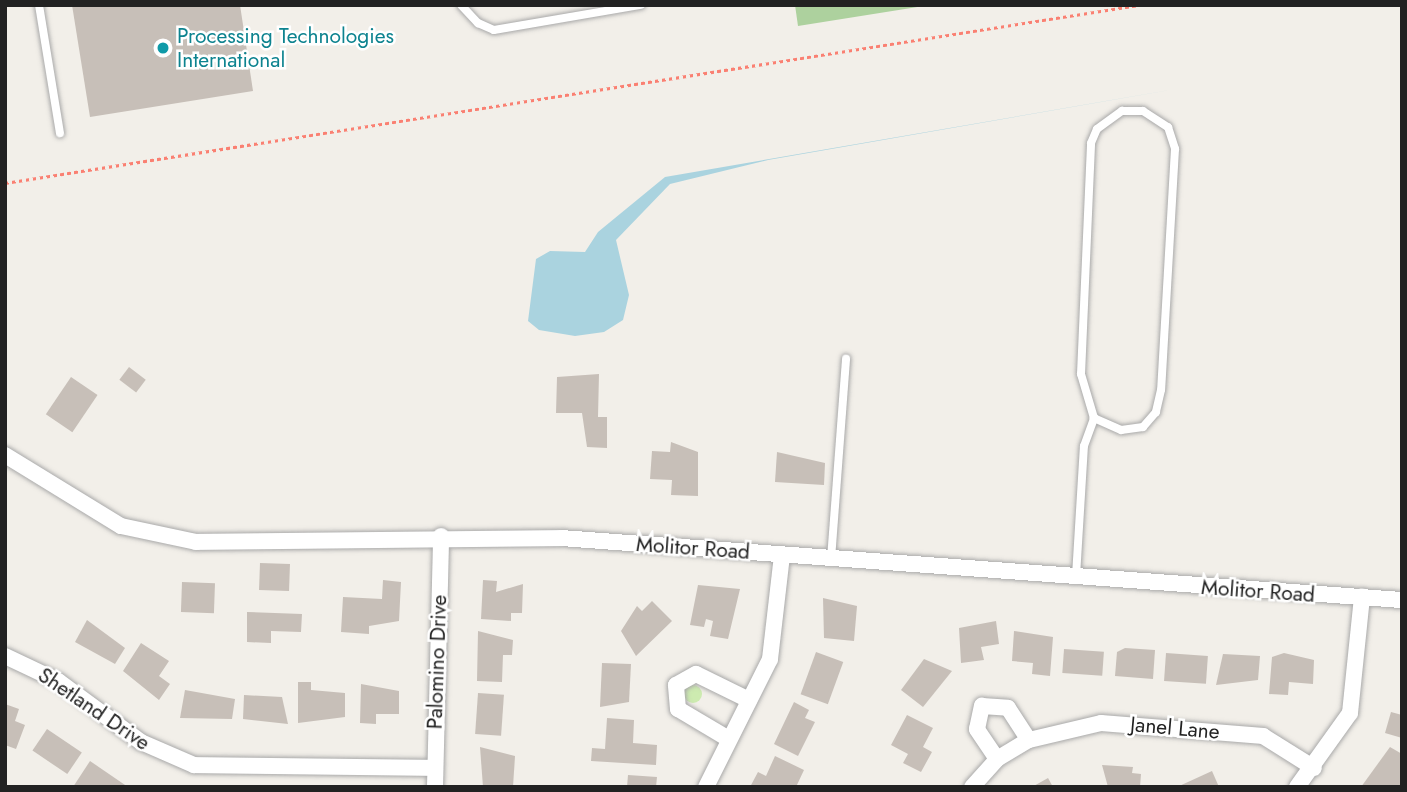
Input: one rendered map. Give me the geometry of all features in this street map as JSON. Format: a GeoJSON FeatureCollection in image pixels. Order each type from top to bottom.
{"type":"FeatureCollection","features":[{"type":"Feature","properties":{"kind":"street","name":"Molitor Road"},"geometry":{"type":"LineString","coordinates":[[5,455],[121,526],[170,539],[441,536],[782,555],[1076,579],[1402,600]]}},
{"type":"Feature","properties":{"kind":"street","name":"Palomino Drive"},"geometry":{"type":"LineString","coordinates":[[435,787],[441,536]]}},
{"type":"Feature","properties":{"kind":"street"},"geometry":{"type":"LineString","coordinates":[[706,787],[774,644],[782,555]]}},
{"type":"Feature","properties":{"kind":"street"},"geometry":{"type":"LineString","coordinates":[[1297,787],[1314,768],[1353,703],[1362,597]]}},
{"type":"Feature","properties":{"kind":"street","name":"Shetland Drive"},"geometry":{"type":"LineString","coordinates":[[5,656],[58,681],[141,742],[194,765],[435,768]]}},
{"type":"Feature","properties":{"kind":"street"},"geometry":{"type":"LineString","coordinates":[[727,738],[678,709],[676,685],[696,674],[749,699]]}},
{"type":"Feature","properties":{"kind":"street"},"geometry":{"type":"LineString","coordinates":[[997,759],[978,729],[982,706],[1008,708],[1029,740]]}},
{"type":"Feature","properties":{"kind":"street","name":"Janel Lane"},"geometry":{"type":"LineString","coordinates":[[972,787],[997,759],[1029,740],[1101,723],[1241,733],[1279,742],[1314,768]]}},
{"type":"Feature","properties":{"kind":"lane"},"geometry":{"type":"LineString","coordinates":[[39,5],[60,133]]}},
{"type":"Feature","properties":{"kind":"lane"},"geometry":{"type":"LineString","coordinates":[[461,5],[478,23],[494,30],[641,5]]}},
{"type":"Feature","properties":{"kind":"lane"},"geometry":{"type":"LineString","coordinates":[[1076,579],[1084,446],[1094,418],[1081,374],[1091,143],[1097,129],[1122,111],[1143,111],[1168,127],[1175,149],[1161,390],[1156,412],[1143,427],[1121,430],[1094,418]]}},
{"type":"Feature","properties":{"kind":"lane"},"geometry":{"type":"LineString","coordinates":[[831,559],[846,359]]}},
{"type":"Feature","properties":{"kind":"path"},"geometry":{"type":"LineString","coordinates":[[5,183],[1139,5]]}},
{"type":"Feature","properties":{"kind":"green space"},"geometry":{"type":"Polygon","coordinates":[[[795,5],[930,5],[798,26],[795,5]]]}},
{"type":"Feature","properties":{"kind":"green space"},"geometry":{"type":"Polygon","coordinates":[[[693,685],[699,688],[702,694],[699,700],[693,703],[687,700],[684,694],[687,688],[693,685]]]}},
{"type":"Feature","properties":{"kind":"water"},"geometry":{"type":"Polygon","coordinates":[[[1187,87],[768,160],[670,184],[616,240],[629,295],[623,320],[604,332],[575,336],[539,330],[528,321],[536,259],[550,251],[585,252],[598,232],[665,177],[1187,87]]]}},
{"type":"Feature","properties":{"kind":"building","name":"Processing Technologies International"},"geometry":{"type":"Polygon","coordinates":[[[72,5],[240,5],[253,91],[90,117],[72,5]]]}},
{"type":"Feature","properties":{"kind":"building"},"geometry":{"type":"Polygon","coordinates":[[[129,367],[146,380],[136,392],[119,380],[129,367]]]}},
{"type":"Feature","properties":{"kind":"building"},"geometry":{"type":"Polygon","coordinates":[[[599,374],[598,417],[607,417],[607,448],[587,447],[582,413],[556,413],[557,377],[599,374]]]}},
{"type":"Feature","properties":{"kind":"building"},"geometry":{"type":"Polygon","coordinates":[[[71,377],[98,395],[72,432],[46,414],[71,377]]]}},
{"type":"Feature","properties":{"kind":"building"},"geometry":{"type":"Polygon","coordinates":[[[671,442],[698,452],[698,496],[671,495],[672,480],[650,479],[652,451],[670,452],[671,442]]]}},
{"type":"Feature","properties":{"kind":"building"},"geometry":{"type":"Polygon","coordinates":[[[777,452],[825,463],[824,485],[775,482],[777,452]]]}},
{"type":"Feature","properties":{"kind":"building"},"geometry":{"type":"Polygon","coordinates":[[[260,563],[290,564],[289,591],[259,590],[260,563]]]}},
{"type":"Feature","properties":{"kind":"building"},"geometry":{"type":"Polygon","coordinates":[[[383,580],[401,582],[399,621],[369,626],[369,634],[341,632],[343,597],[382,599],[383,580]]]}},
{"type":"Feature","properties":{"kind":"building"},"geometry":{"type":"Polygon","coordinates":[[[483,580],[497,581],[496,592],[523,584],[522,613],[511,613],[511,621],[481,619],[483,580]]]}},
{"type":"Feature","properties":{"kind":"building"},"geometry":{"type":"Polygon","coordinates":[[[182,582],[215,583],[214,613],[181,612],[182,582]]]}},
{"type":"Feature","properties":{"kind":"building"},"geometry":{"type":"Polygon","coordinates":[[[698,585],[740,589],[728,639],[710,636],[713,621],[706,619],[704,627],[690,625],[698,585]]]}},
{"type":"Feature","properties":{"kind":"building"},"geometry":{"type":"Polygon","coordinates":[[[823,598],[857,606],[854,641],[824,638],[823,598]]]}},
{"type":"Feature","properties":{"kind":"building"},"geometry":{"type":"Polygon","coordinates":[[[652,601],[672,621],[636,656],[621,631],[637,606],[642,611],[652,601]]]}},
{"type":"Feature","properties":{"kind":"building"},"geometry":{"type":"Polygon","coordinates":[[[247,612],[302,614],[301,632],[271,631],[271,643],[247,642],[247,612]]]}},
{"type":"Feature","properties":{"kind":"building"},"geometry":{"type":"Polygon","coordinates":[[[87,620],[125,648],[115,664],[75,642],[87,620]]]}},
{"type":"Feature","properties":{"kind":"building"},"geometry":{"type":"Polygon","coordinates":[[[996,621],[999,644],[981,647],[984,660],[961,663],[959,628],[996,621]]]}},
{"type":"Feature","properties":{"kind":"building"},"geometry":{"type":"Polygon","coordinates":[[[478,631],[513,640],[512,655],[503,655],[502,682],[477,681],[478,631]]]}},
{"type":"Feature","properties":{"kind":"building"},"geometry":{"type":"Polygon","coordinates":[[[1014,631],[1053,637],[1050,676],[1032,674],[1033,663],[1012,661],[1014,631]]]}},
{"type":"Feature","properties":{"kind":"building"},"geometry":{"type":"Polygon","coordinates":[[[141,643],[169,661],[159,676],[170,684],[159,700],[123,671],[141,643]]]}},
{"type":"Feature","properties":{"kind":"building"},"geometry":{"type":"Polygon","coordinates":[[[1125,648],[1155,650],[1153,679],[1115,676],[1117,652],[1125,648]]]}},
{"type":"Feature","properties":{"kind":"building"},"geometry":{"type":"Polygon","coordinates":[[[1064,649],[1104,652],[1102,676],[1062,673],[1064,649]]]}},
{"type":"Feature","properties":{"kind":"building"},"geometry":{"type":"Polygon","coordinates":[[[816,652],[843,662],[828,704],[801,694],[816,652]]]}},
{"type":"Feature","properties":{"kind":"building"},"geometry":{"type":"Polygon","coordinates":[[[1166,653],[1208,656],[1206,684],[1164,681],[1166,653]]]}},
{"type":"Feature","properties":{"kind":"building"},"geometry":{"type":"Polygon","coordinates":[[[1284,653],[1314,660],[1313,684],[1289,682],[1288,695],[1269,694],[1272,657],[1284,653]]]}},
{"type":"Feature","properties":{"kind":"building"},"geometry":{"type":"Polygon","coordinates":[[[1223,654],[1260,656],[1258,680],[1216,685],[1223,654]]]}},
{"type":"Feature","properties":{"kind":"building"},"geometry":{"type":"Polygon","coordinates":[[[924,659],[952,671],[923,707],[901,690],[924,659]]]}},
{"type":"Feature","properties":{"kind":"building"},"geometry":{"type":"Polygon","coordinates":[[[602,663],[631,664],[629,702],[600,707],[602,663]]]}},
{"type":"Feature","properties":{"kind":"building"},"geometry":{"type":"Polygon","coordinates":[[[298,682],[311,682],[311,690],[345,693],[345,717],[298,723],[298,682]]]}},
{"type":"Feature","properties":{"kind":"building"},"geometry":{"type":"Polygon","coordinates":[[[361,684],[399,691],[399,714],[376,714],[376,724],[360,723],[361,684]]]}},
{"type":"Feature","properties":{"kind":"building"},"geometry":{"type":"Polygon","coordinates":[[[185,690],[235,699],[232,719],[180,718],[185,690]]]}},
{"type":"Feature","properties":{"kind":"building"},"geometry":{"type":"Polygon","coordinates":[[[478,693],[504,695],[501,736],[475,734],[478,693]]]}},
{"type":"Feature","properties":{"kind":"building"},"geometry":{"type":"Polygon","coordinates":[[[244,695],[282,697],[288,724],[243,719],[244,695]]]}},
{"type":"Feature","properties":{"kind":"building"},"geometry":{"type":"Polygon","coordinates":[[[794,702],[809,710],[805,718],[815,722],[798,756],[774,744],[794,702]]]}},
{"type":"Feature","properties":{"kind":"building"},"geometry":{"type":"Polygon","coordinates":[[[5,704],[19,709],[15,721],[25,725],[16,749],[5,745],[5,704]]]}},
{"type":"Feature","properties":{"kind":"building"},"geometry":{"type":"Polygon","coordinates":[[[1391,712],[1402,715],[1402,738],[1385,733],[1391,712]]]}},
{"type":"Feature","properties":{"kind":"building"},"geometry":{"type":"Polygon","coordinates":[[[907,715],[933,728],[923,747],[932,752],[921,772],[903,763],[908,754],[891,745],[907,715]]]}},
{"type":"Feature","properties":{"kind":"building"},"geometry":{"type":"Polygon","coordinates":[[[607,718],[634,720],[633,743],[657,745],[656,765],[591,761],[592,748],[605,749],[607,718]]]}},
{"type":"Feature","properties":{"kind":"building"},"geometry":{"type":"Polygon","coordinates":[[[47,729],[82,752],[67,774],[32,751],[47,729]]]}},
{"type":"Feature","properties":{"kind":"building"},"geometry":{"type":"Polygon","coordinates":[[[480,747],[515,756],[513,787],[483,787],[480,747]]]}},
{"type":"Feature","properties":{"kind":"building"},"geometry":{"type":"Polygon","coordinates":[[[1390,747],[1402,754],[1402,787],[1361,787],[1390,747]]]}},
{"type":"Feature","properties":{"kind":"building"},"geometry":{"type":"Polygon","coordinates":[[[775,756],[804,770],[796,787],[750,787],[758,772],[766,776],[775,756]]]}},
{"type":"Feature","properties":{"kind":"building"},"geometry":{"type":"Polygon","coordinates":[[[90,761],[128,787],[73,787],[90,761]]]}},
{"type":"Feature","properties":{"kind":"building"},"geometry":{"type":"Polygon","coordinates":[[[1102,765],[1133,767],[1132,773],[1141,774],[1140,787],[1108,787],[1102,765]]]}},
{"type":"Feature","properties":{"kind":"building"},"geometry":{"type":"Polygon","coordinates":[[[1212,771],[1219,787],[1177,787],[1212,771]]]}},
{"type":"Feature","properties":{"kind":"building"},"geometry":{"type":"Polygon","coordinates":[[[628,775],[657,777],[656,787],[627,787],[628,775]]]}},
{"type":"Feature","properties":{"kind":"building"},"geometry":{"type":"Polygon","coordinates":[[[1048,778],[1053,787],[1032,787],[1048,778]]]}},
{"type":"Feature","properties":{"kind":"place","name":"Processing Technologies International"},"geometry":{"type":"Point","coordinates":[163,48]}}]}
